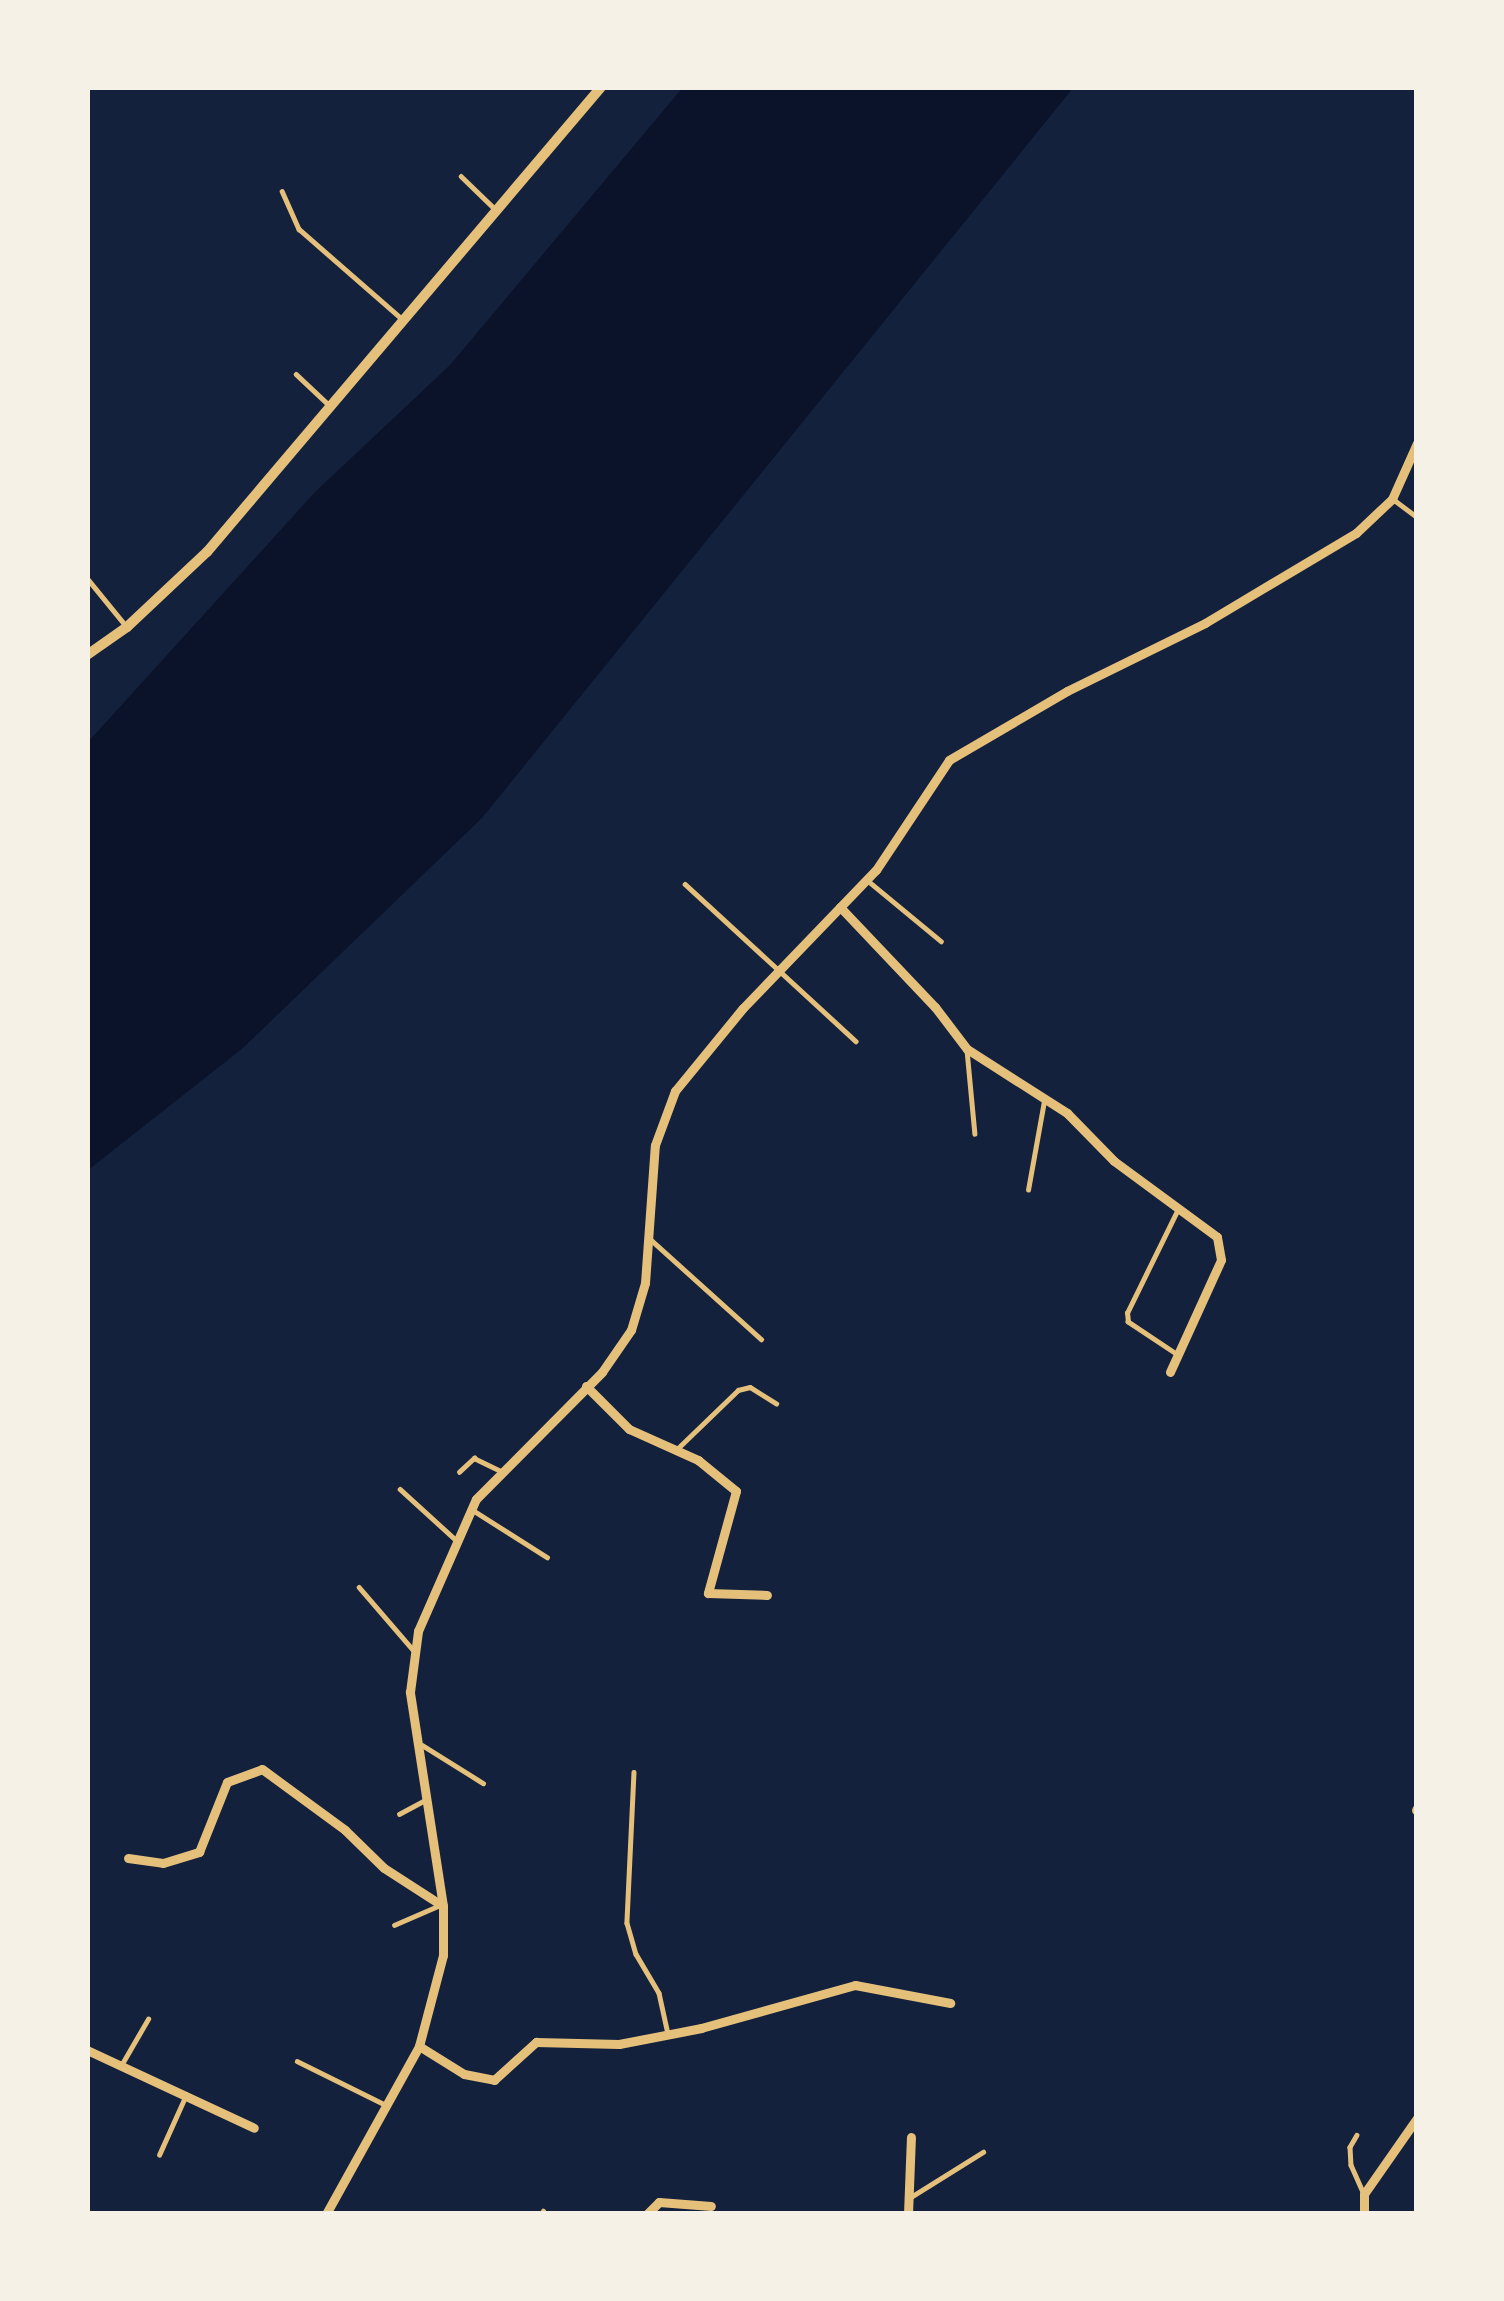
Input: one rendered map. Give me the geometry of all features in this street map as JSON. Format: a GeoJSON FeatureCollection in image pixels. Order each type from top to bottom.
{"type":"FeatureCollection","features":[{"type":"Feature","properties":{"kind":"street"},"geometry":{"type":"LineString","coordinates":[[87,656],[128,627],[207,552],[601,87]]}},
{"type":"Feature","properties":{"kind":"street"},"geometry":{"type":"LineString","coordinates":[[326,2214],[390,2107],[419,2046],[443,1955],[428,1798],[409,1673],[414,1651],[455,1539],[472,1508],[586,1386],[631,1330],[645,1283],[655,1145],[675,1090],[867,880],[949,760],[1066,691],[1204,623],[1356,533],[1393,499],[1417,443]]}},
{"type":"Feature","properties":{"kind":"street"},"geometry":{"type":"LineString","coordinates":[[840,908],[935,1007],[967,1049],[1067,1113],[1114,1161],[1217,1238],[1222,1250],[1170,1372]]}},
{"type":"Feature","properties":{"kind":"street"},"geometry":{"type":"LineString","coordinates":[[586,1386],[629,1429],[710,1468],[736,1491],[707,1583],[709,1593],[767,1595]]}},
{"type":"Feature","properties":{"kind":"street"},"geometry":{"type":"LineString","coordinates":[[128,1858],[163,1863],[200,1852],[227,1782],[262,1769],[440,1906]]}},
{"type":"Feature","properties":{"kind":"street"},"geometry":{"type":"LineString","coordinates":[[419,2046],[464,2074],[494,2080],[536,2042],[619,2044],[855,1985],[950,2003]]}},
{"type":"Feature","properties":{"kind":"street"},"geometry":{"type":"LineString","coordinates":[[87,2050],[254,2128]]}},
{"type":"Feature","properties":{"kind":"street"},"geometry":{"type":"LineString","coordinates":[[1364,2214],[1364,2194],[1417,2118]]}},
{"type":"Feature","properties":{"kind":"street"},"geometry":{"type":"LineString","coordinates":[[908,2214],[911,2137]]}},
{"type":"Feature","properties":{"kind":"street"},"geometry":{"type":"LineString","coordinates":[[647,2214],[658,2202],[711,2206]]}},
{"type":"Feature","properties":{"kind":"lane"},"geometry":{"type":"LineString","coordinates":[[461,176],[497,211]]}},
{"type":"Feature","properties":{"kind":"lane"},"geometry":{"type":"LineString","coordinates":[[282,191],[299,229],[405,321]]}},
{"type":"Feature","properties":{"kind":"lane"},"geometry":{"type":"LineString","coordinates":[[296,374],[332,408]]}},
{"type":"Feature","properties":{"kind":"lane"},"geometry":{"type":"LineString","coordinates":[[1393,499],[1417,517]]}},
{"type":"Feature","properties":{"kind":"lane"},"geometry":{"type":"LineString","coordinates":[[87,578],[128,627]]}},
{"type":"Feature","properties":{"kind":"lane"},"geometry":{"type":"LineString","coordinates":[[867,880],[941,941]]}},
{"type":"Feature","properties":{"kind":"lane"},"geometry":{"type":"LineString","coordinates":[[685,884],[856,1041]]}},
{"type":"Feature","properties":{"kind":"lane"},"geometry":{"type":"LineString","coordinates":[[967,1049],[975,1134]]}},
{"type":"Feature","properties":{"kind":"lane"},"geometry":{"type":"LineString","coordinates":[[1028,1190],[1044,1099]]}},
{"type":"Feature","properties":{"kind":"lane"},"geometry":{"type":"LineString","coordinates":[[1175,1354],[1128,1322],[1127,1312],[1179,1206]]}},
{"type":"Feature","properties":{"kind":"lane"},"geometry":{"type":"LineString","coordinates":[[645,1234],[760,1339]]}},
{"type":"Feature","properties":{"kind":"lane"},"geometry":{"type":"LineString","coordinates":[[674,1452],[738,1390],[750,1387],[776,1402]]}},
{"type":"Feature","properties":{"kind":"lane"},"geometry":{"type":"LineString","coordinates":[[459,1472],[474,1457],[501,1472]]}},
{"type":"Feature","properties":{"kind":"lane"},"geometry":{"type":"LineString","coordinates":[[400,1489],[455,1539]]}},
{"type":"Feature","properties":{"kind":"lane"},"geometry":{"type":"LineString","coordinates":[[472,1508],[547,1557]]}},
{"type":"Feature","properties":{"kind":"lane"},"geometry":{"type":"LineString","coordinates":[[359,1587],[414,1651]]}},
{"type":"Feature","properties":{"kind":"lane"},"geometry":{"type":"LineString","coordinates":[[417,1742],[483,1783]]}},
{"type":"Feature","properties":{"kind":"lane"},"geometry":{"type":"LineString","coordinates":[[634,1772],[627,1923],[636,1954],[659,1993],[668,2034]]}},
{"type":"Feature","properties":{"kind":"lane"},"geometry":{"type":"LineString","coordinates":[[399,1814],[428,1798]]}},
{"type":"Feature","properties":{"kind":"lane"},"geometry":{"type":"LineString","coordinates":[[394,1925],[440,1906]]}},
{"type":"Feature","properties":{"kind":"lane"},"geometry":{"type":"LineString","coordinates":[[122,2064],[148,2019]]}},
{"type":"Feature","properties":{"kind":"lane"},"geometry":{"type":"LineString","coordinates":[[296,2061],[390,2107]]}},
{"type":"Feature","properties":{"kind":"lane"},"geometry":{"type":"LineString","coordinates":[[159,2156],[186,2095]]}},
{"type":"Feature","properties":{"kind":"lane"},"geometry":{"type":"LineString","coordinates":[[1358,2134],[1350,2147],[1351,2164],[1364,2194]]}},
{"type":"Feature","properties":{"kind":"lane"},"geometry":{"type":"LineString","coordinates":[[910,2197],[983,2152]]}},
{"type":"Feature","properties":{"kind":"water"},"geometry":{"type":"Polygon","coordinates":[[[683,87],[1074,87],[482,818],[243,1048],[87,1171],[87,743],[315,492],[450,365],[683,87]]]}}]}
